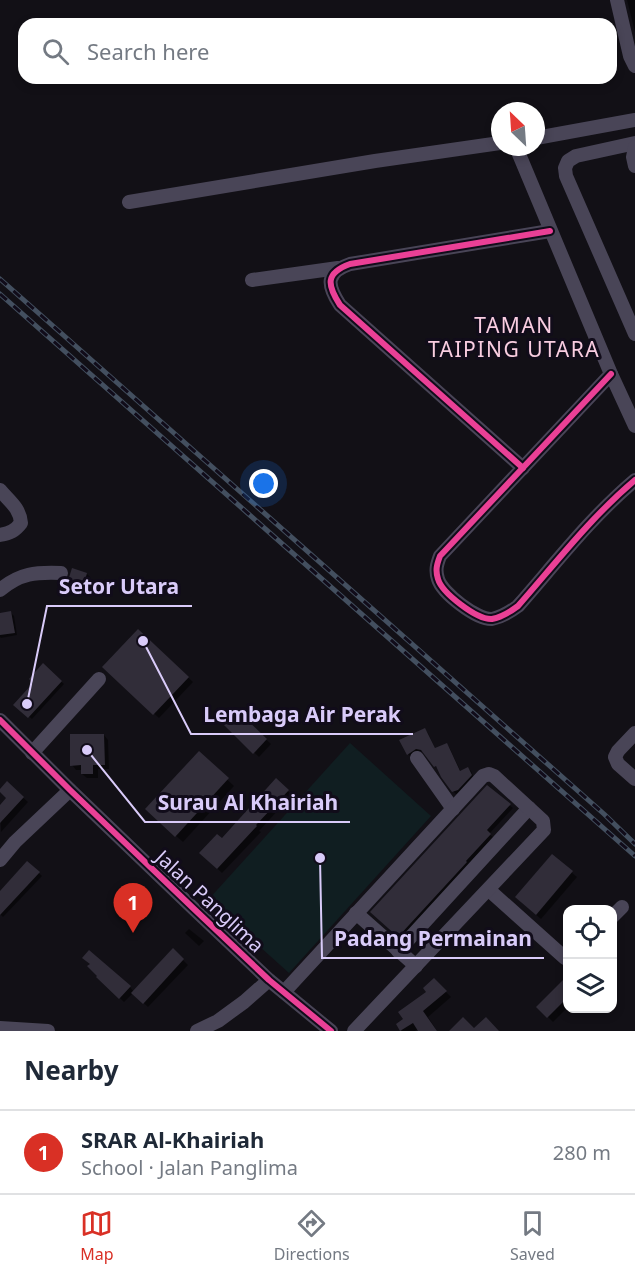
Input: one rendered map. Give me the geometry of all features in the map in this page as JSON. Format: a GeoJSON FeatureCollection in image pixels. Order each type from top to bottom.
{"type":"FeatureCollection","features":[{"type":"Feature","properties":{"kind":"street"},"geometry":{"type":"LineString","coordinates":[[617,0],[630,56],[635,66]]}},
{"type":"Feature","properties":{"kind":"street"},"geometry":{"type":"LineString","coordinates":[[545,136],[635,120]]}},
{"type":"Feature","properties":{"kind":"street"},"geometry":{"type":"LineString","coordinates":[[617,147],[618,123]]}},
{"type":"Feature","properties":{"kind":"street"},"geometry":{"type":"LineString","coordinates":[[129,202],[491,144]]}},
{"type":"Feature","properties":{"kind":"street"},"geometry":{"type":"LineString","coordinates":[[635,166],[633,157],[635,145],[576,156],[568,161],[565,168],[566,176],[635,334]]}},
{"type":"Feature","properties":{"kind":"street"},"geometry":{"type":"LineString","coordinates":[[520,156],[635,426]]}},
{"type":"Feature","properties":{"kind":"street"},"geometry":{"type":"LineString","coordinates":[[252,280],[338,268],[350,264],[550,231]]}},
{"type":"Feature","properties":{"kind":"street"},"geometry":{"type":"LineString","coordinates":[[338,268],[331,276],[330,285],[333,296],[340,305],[523,468]]}},
{"type":"Feature","properties":{"kind":"street"},"geometry":{"type":"LineString","coordinates":[[611,374],[440,556],[436,567],[438,580],[446,593],[479,617],[491,619],[507,614],[518,606],[617,495],[635,480]]}},
{"type":"Feature","properties":{"kind":"street"},"geometry":{"type":"LineString","coordinates":[[0,490],[16,507],[21,523],[9,534],[0,535]]}},
{"type":"Feature","properties":{"kind":"street"},"geometry":{"type":"LineString","coordinates":[[0,590],[19,577],[38,573],[61,573]]}},
{"type":"Feature","properties":{"kind":"street"},"geometry":{"type":"LineString","coordinates":[[32,753],[99,679]]}},
{"type":"Feature","properties":{"kind":"street","name":"Jalan Panglima"},"geometry":{"type":"LineString","coordinates":[[0,720],[269,980],[331,1031]]}},
{"type":"Feature","properties":{"kind":"street"},"geometry":{"type":"LineString","coordinates":[[635,733],[615,757],[618,764],[635,780]]}},
{"type":"Feature","properties":{"kind":"street"},"geometry":{"type":"LineString","coordinates":[[417,758],[453,808]]}},
{"type":"Feature","properties":{"kind":"street"},"geometry":{"type":"LineString","coordinates":[[284,992],[483,776],[489,774],[494,776],[543,821],[544,830],[354,1031]]}},
{"type":"Feature","properties":{"kind":"street"},"geometry":{"type":"LineString","coordinates":[[0,860],[15,842],[70,790]]}},
{"type":"Feature","properties":{"kind":"street"},"geometry":{"type":"LineString","coordinates":[[398,951],[529,808]]}},
{"type":"Feature","properties":{"kind":"street"},"geometry":{"type":"LineString","coordinates":[[489,890],[563,956]]}},
{"type":"Feature","properties":{"kind":"street"},"geometry":{"type":"LineString","coordinates":[[356,913],[416,966]]}},
{"type":"Feature","properties":{"kind":"street","name":"Jalan Panglima"},"geometry":{"type":"LineString","coordinates":[[197,1031],[219,1021],[269,980]]}},
{"type":"Feature","properties":{"kind":"street"},"geometry":{"type":"LineString","coordinates":[[0,1028],[48,1031]]}},
{"type":"Feature","properties":{"kind":"shaded area"},"geometry":{"type":"Polygon","coordinates":[[[350,743],[431,816],[289,973],[208,900],[350,743]]]}},
{"type":"Feature","properties":{"kind":"building"},"geometry":{"type":"Polygon","coordinates":[[[72,568],[87,573],[82,591],[66,587],[72,568]]]}},
{"type":"Feature","properties":{"kind":"building"},"geometry":{"type":"Polygon","coordinates":[[[11,611],[15,633],[0,635],[0,613],[11,611]]]}},
{"type":"Feature","properties":{"kind":"building"},"geometry":{"type":"Polygon","coordinates":[[[138,629],[189,677],[153,715],[102,667],[138,629]]]}},
{"type":"Feature","properties":{"kind":"building"},"geometry":{"type":"Polygon","coordinates":[[[43,663],[62,681],[28,718],[13,705],[33,683],[29,679],[43,663]]]}},
{"type":"Feature","properties":{"kind":"building"},"geometry":{"type":"Polygon","coordinates":[[[238,711],[267,739],[253,754],[224,725],[238,711]]]}},
{"type":"Feature","properties":{"kind":"building"},"geometry":{"type":"Polygon","coordinates":[[[425,728],[435,748],[447,743],[460,771],[468,767],[472,775],[458,790],[452,792],[436,766],[434,767],[421,750],[416,749],[407,755],[399,740],[425,728]]]}},
{"type":"Feature","properties":{"kind":"building"},"geometry":{"type":"Polygon","coordinates":[[[70,734],[104,734],[105,765],[93,765],[93,774],[81,774],[81,765],[70,766],[70,734]]]}},
{"type":"Feature","properties":{"kind":"building"},"geometry":{"type":"Polygon","coordinates":[[[199,751],[229,778],[175,837],[145,809],[199,751]]]}},
{"type":"Feature","properties":{"kind":"building"},"geometry":{"type":"Polygon","coordinates":[[[276,778],[289,790],[217,869],[199,853],[217,834],[222,838],[276,778]]]}},
{"type":"Feature","properties":{"kind":"building"},"geometry":{"type":"Polygon","coordinates":[[[7,781],[24,797],[0,823],[0,805],[6,798],[0,789],[7,781]]]}},
{"type":"Feature","properties":{"kind":"building"},"geometry":{"type":"Polygon","coordinates":[[[487,785],[511,804],[487,830],[491,834],[398,937],[370,912],[487,785]]]}},
{"type":"Feature","properties":{"kind":"building"},"geometry":{"type":"Polygon","coordinates":[[[552,854],[573,871],[536,915],[515,897],[552,854]]]}},
{"type":"Feature","properties":{"kind":"building"},"geometry":{"type":"Polygon","coordinates":[[[27,861],[40,872],[0,915],[0,891],[27,861]]]}},
{"type":"Feature","properties":{"kind":"building"},"geometry":{"type":"Polygon","coordinates":[[[173,948],[184,959],[143,1004],[131,993],[173,948]]]}},
{"type":"Feature","properties":{"kind":"building"},"geometry":{"type":"Polygon","coordinates":[[[89,950],[131,986],[119,999],[96,977],[87,966],[90,964],[82,958],[89,950]]]}},
{"type":"Feature","properties":{"kind":"building"},"geometry":{"type":"Polygon","coordinates":[[[434,978],[447,991],[423,1011],[437,1031],[418,1031],[413,1023],[400,1031],[396,1024],[403,1019],[398,1012],[426,992],[423,988],[434,978]]]}},
{"type":"Feature","properties":{"kind":"building"},"geometry":{"type":"Polygon","coordinates":[[[563,980],[563,1002],[547,1018],[536,1007],[563,980]]]}},
{"type":"Feature","properties":{"kind":"building"},"geometry":{"type":"Polygon","coordinates":[[[463,1017],[474,1028],[486,1017],[499,1031],[449,1031],[463,1017]]]}},
{"type":"Feature","properties":{"kind":"railway"},"geometry":{"type":"LineString","coordinates":[[0,279],[604,814],[635,844]]}},
{"type":"Feature","properties":{"kind":"railway"},"geometry":{"type":"LineString","coordinates":[[0,294],[635,856]]}},
{"type":"Feature","properties":{"kind":"cycle path"},"geometry":{"type":"LineString","coordinates":[[523,468],[340,305],[331,286],[331,280],[336,271],[350,264],[550,231]]}},
{"type":"Feature","properties":{"kind":"cycle path"},"geometry":{"type":"LineString","coordinates":[[611,374],[440,556],[437,570],[441,585],[453,598],[478,615],[492,619],[506,614],[518,606],[588,525],[635,480]]}},
{"type":"Feature","properties":{"kind":"cycle path"},"geometry":{"type":"LineString","coordinates":[[0,720],[269,980],[331,1031]]}},
{"type":"Feature","properties":{"kind":"place","name":"Lembaga Air Perak"},"geometry":{"type":"Point","coordinates":[143,641]}},
{"type":"Feature","properties":{"kind":"place","name":"Setor Utara"},"geometry":{"type":"Point","coordinates":[27,704]}},
{"type":"Feature","properties":{"kind":"place","name":"Surau Al Khairiah"},"geometry":{"type":"Point","coordinates":[87,750]}},
{"type":"Feature","properties":{"kind":"place","name":"Padang Permainan"},"geometry":{"type":"Point","coordinates":[320,858]}},
{"type":"Feature","properties":{"kind":"place","name":"SRAR Al-Khairiah"},"geometry":{"type":"Point","coordinates":[133,933]}},
{"type":"Feature","properties":{"kind":"district","name":"TAMAN TAIPING UTARA"},"geometry":{"type":"Point","coordinates":[514,337]}}]}
